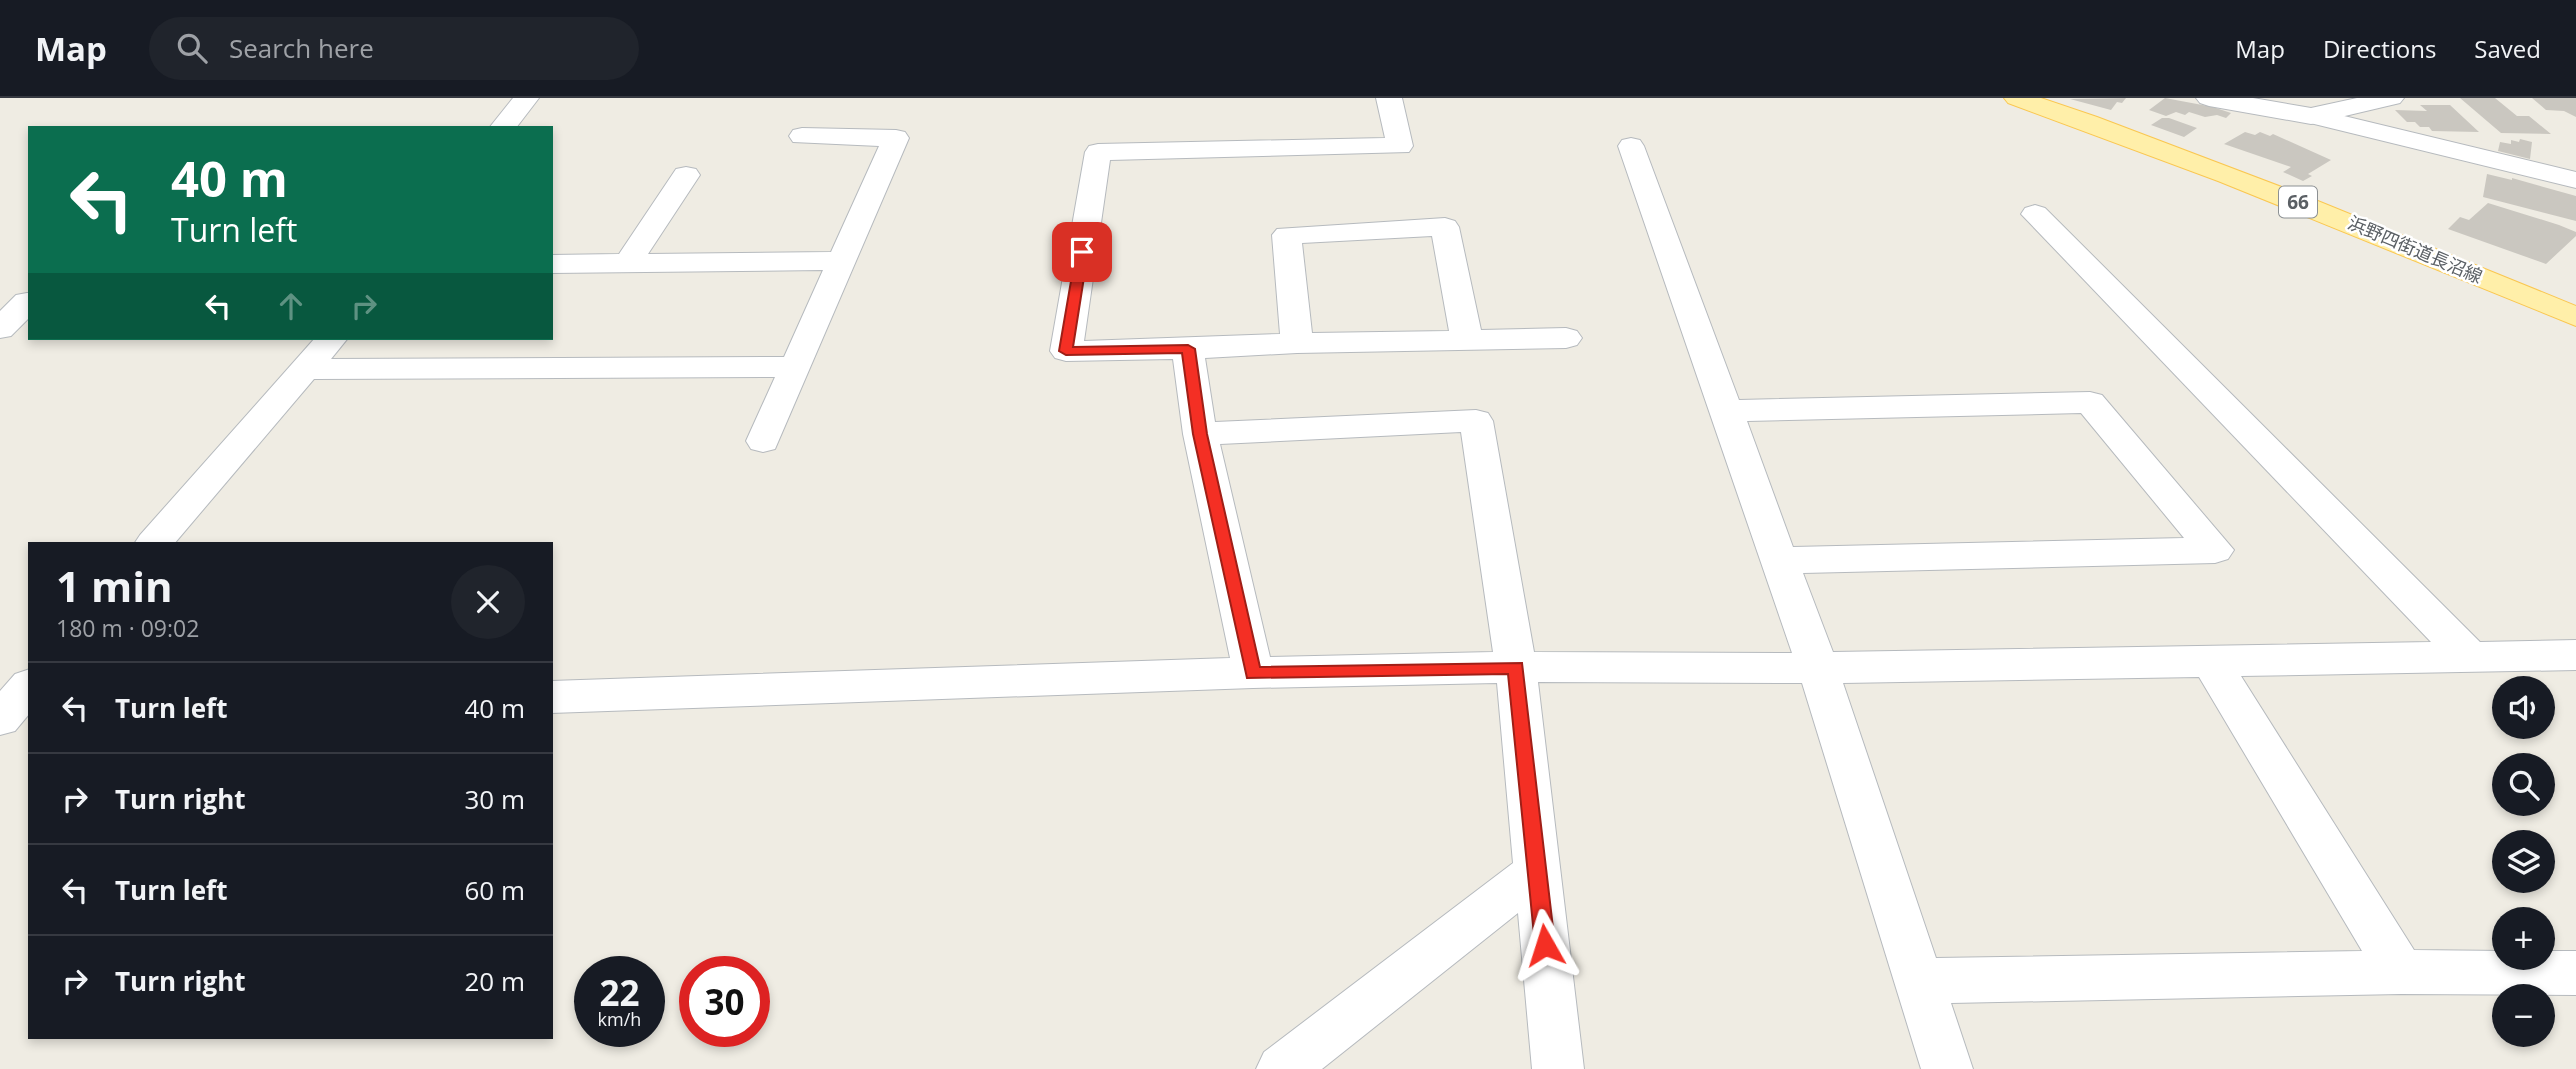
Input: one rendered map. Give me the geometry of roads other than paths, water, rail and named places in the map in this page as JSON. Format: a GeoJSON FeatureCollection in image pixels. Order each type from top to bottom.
{"type":"FeatureCollection","features":[{"type":"Feature","properties":{"kind":"main road","name":"浜野四街道長沼線"},"geometry":{"type":"LineString","coordinates":[[2017,98],[2132,138],[2314,208],[2576,317]]}},
{"type":"Feature","properties":{"kind":"street"},"geometry":{"type":"LineString","coordinates":[[504,126],[526,98]]}},
{"type":"Feature","properties":{"kind":"street"},"geometry":{"type":"LineString","coordinates":[[1389,98],[1400,146],[1098,152],[1066,351],[1566,338]]}},
{"type":"Feature","properties":{"kind":"street"},"geometry":{"type":"LineString","coordinates":[[2209,98],[2311,116],[2576,180]]}},
{"type":"Feature","properties":{"kind":"street"},"geometry":{"type":"LineString","coordinates":[[2311,116],[2392,98]]}},
{"type":"Feature","properties":{"kind":"street"},"geometry":{"type":"LineString","coordinates":[[763,441],[896,138],[802,135]]}},
{"type":"Feature","properties":{"kind":"street"},"geometry":{"type":"LineString","coordinates":[[1631,146],[1818,668],[1947,1069]]}},
{"type":"Feature","properties":{"kind":"street"},"geometry":{"type":"LineString","coordinates":[[627,264],[686,175]]}},
{"type":"Feature","properties":{"kind":"street"},"geometry":{"type":"LineString","coordinates":[[2035,214],[2470,657]]}},
{"type":"Feature","properties":{"kind":"street"},"geometry":{"type":"LineString","coordinates":[[1297,343],[1287,235],[1445,227],[1466,340]]}},
{"type":"Feature","properties":{"kind":"street"},"geometry":{"type":"LineString","coordinates":[[553,264],[842,261]]}},
{"type":"Feature","properties":{"kind":"street"},"geometry":{"type":"LineString","coordinates":[[0,329],[27,302]]}},
{"type":"Feature","properties":{"kind":"street"},"geometry":{"type":"LineString","coordinates":[[155,542],[330,340]]}},
{"type":"Feature","properties":{"kind":"street"},"geometry":{"type":"LineString","coordinates":[[1188,349],[1200,434],[1253,673]]}},
{"type":"Feature","properties":{"kind":"street"},"geometry":{"type":"LineString","coordinates":[[306,369],[796,367]]}},
{"type":"Feature","properties":{"kind":"street"},"geometry":{"type":"LineString","coordinates":[[1726,411],[2090,402],[2215,550],[1780,561]]}},
{"type":"Feature","properties":{"kind":"street"},"geometry":{"type":"LineString","coordinates":[[1200,434],[1476,421],[1516,667],[1558,1069]]}},
{"type":"Feature","properties":{"kind":"street"},"geometry":{"type":"LineString","coordinates":[[553,697],[1253,673],[1516,667],[1818,668],[2576,655]]}},
{"type":"Feature","properties":{"kind":"street"},"geometry":{"type":"LineString","coordinates":[[2210,661],[2401,972]]}},
{"type":"Feature","properties":{"kind":"street"},"geometry":{"type":"LineString","coordinates":[[8,717],[28,688]]}},
{"type":"Feature","properties":{"kind":"street"},"geometry":{"type":"LineString","coordinates":[[1282,1069],[1537,870]]}},
{"type":"Feature","properties":{"kind":"street"},"geometry":{"type":"LineString","coordinates":[[1919,981],[2401,972],[2576,973]]}}]}
